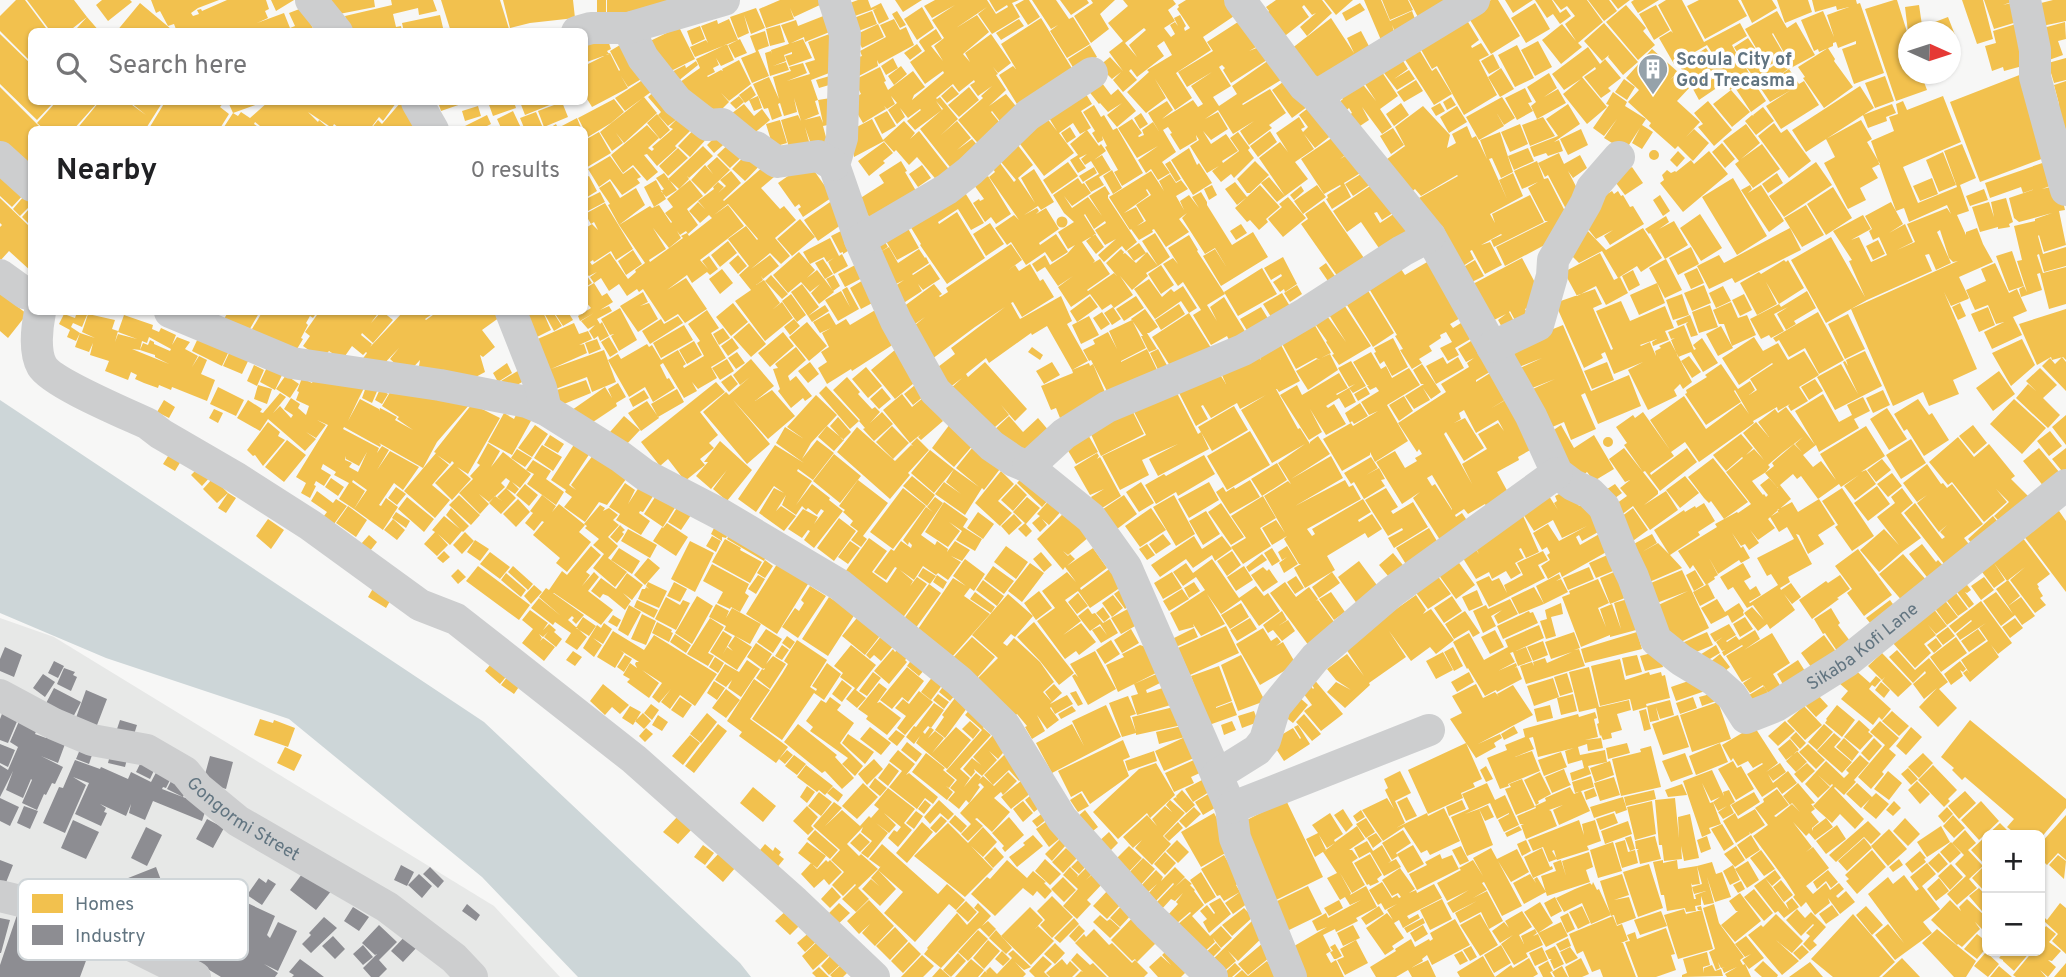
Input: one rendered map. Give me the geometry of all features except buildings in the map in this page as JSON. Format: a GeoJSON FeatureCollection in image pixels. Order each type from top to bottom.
{"type":"FeatureCollection","features":[{"type":"Feature","properties":{"kind":"street"},"geometry":{"type":"LineString","coordinates":[[311,0],[334,28]]}},
{"type":"Feature","properties":{"kind":"street"},"geometry":{"type":"LineString","coordinates":[[585,20],[628,28],[724,0]]}},
{"type":"Feature","properties":{"kind":"street"},"geometry":{"type":"LineString","coordinates":[[834,0],[845,34],[842,138],[834,165],[860,240],[896,321],[935,391],[992,446],[1028,467],[1091,518],[1126,567],[1231,807],[1236,838],[1291,977]]}},
{"type":"Feature","properties":{"kind":"street"},"geometry":{"type":"LineString","coordinates":[[1217,775],[1257,750],[1265,740],[1275,707],[1315,658],[1392,592],[1557,473],[1531,416],[1430,236],[1316,96],[1304,86],[1240,0]]}},
{"type":"Feature","properties":{"kind":"street"},"geometry":{"type":"LineString","coordinates":[[1316,96],[1474,0]]}},
{"type":"Feature","properties":{"kind":"street"},"geometry":{"type":"LineString","coordinates":[[2025,0],[2035,50],[2035,77],[2066,190]]}},
{"type":"Feature","properties":{"kind":"street"},"geometry":{"type":"LineString","coordinates":[[628,28],[643,58],[677,101],[708,125],[722,124],[749,146],[756,147],[777,162],[818,156],[834,165]]}},
{"type":"Feature","properties":{"kind":"street"},"geometry":{"type":"LineString","coordinates":[[860,240],[947,189],[970,171],[1028,115],[1092,73]]}},
{"type":"Feature","properties":{"kind":"street"},"geometry":{"type":"LineString","coordinates":[[419,105],[431,126]]}},
{"type":"Feature","properties":{"kind":"street"},"geometry":{"type":"LineString","coordinates":[[0,157],[28,182]]}},
{"type":"Feature","properties":{"kind":"street"},"geometry":{"type":"LineString","coordinates":[[1492,348],[1538,325],[1552,276],[1553,260],[1592,188],[1619,157]]}},
{"type":"Feature","properties":{"kind":"street"},"geometry":{"type":"LineString","coordinates":[[1028,467],[1064,434],[1107,407],[1243,350],[1430,236]]}},
{"type":"Feature","properties":{"kind":"street"},"geometry":{"type":"LineString","coordinates":[[0,275],[28,294]]}},
{"type":"Feature","properties":{"kind":"street"},"geometry":{"type":"LineString","coordinates":[[40,315],[37,349],[43,366],[56,379],[148,424],[161,435],[235,477],[310,525],[420,606],[456,620],[634,759],[795,902],[874,977]]}},
{"type":"Feature","properties":{"kind":"street"},"geometry":{"type":"LineString","coordinates":[[177,315],[292,363],[440,385],[527,402],[546,410],[645,475],[722,515],[839,585],[959,681],[1005,726],[1062,819],[1149,916],[1212,977]]}},
{"type":"Feature","properties":{"kind":"street"},"geometry":{"type":"LineString","coordinates":[[512,315],[541,388],[546,410]]}},
{"type":"Feature","properties":{"kind":"street","name":"Sikaba Kofi Lane"},"geometry":{"type":"LineString","coordinates":[[1557,473],[1590,493],[1604,507],[1656,640],[1681,660],[1714,680],[1732,696],[1746,718],[1776,706],[1846,662],[2066,485]]}},
{"type":"Feature","properties":{"kind":"street","name":"Gongormi Street"},"geometry":{"type":"LineString","coordinates":[[0,695],[54,724],[92,740],[147,750],[186,772],[198,788],[238,821],[387,907],[454,958],[472,977]]}},
{"type":"Feature","properties":{"kind":"street"},"geometry":{"type":"LineString","coordinates":[[1231,807],[1429,730]]}},
{"type":"Feature","properties":{"kind":"street"},"geometry":{"type":"LineString","coordinates":[[0,896],[18,900]]}},
{"type":"Feature","properties":{"kind":"street"},"geometry":{"type":"LineString","coordinates":[[161,960],[195,977]]}},
{"type":"Feature","properties":{"kind":"shaded area"},"geometry":{"type":"Polygon","coordinates":[[[0,400],[484,722],[740,963],[751,977],[578,977],[482,877],[289,719],[106,658],[0,613],[0,400]]]}},
{"type":"Feature","properties":{"kind":"shaded area"},"geometry":{"type":"Polygon","coordinates":[[[0,618],[54,637],[494,906],[560,977],[0,977],[0,618]]]}},
{"type":"Feature","properties":{"kind":"place","name":"Scoula City of God Trecasma"},"geometry":{"type":"Point","coordinates":[1653,96]}}]}
